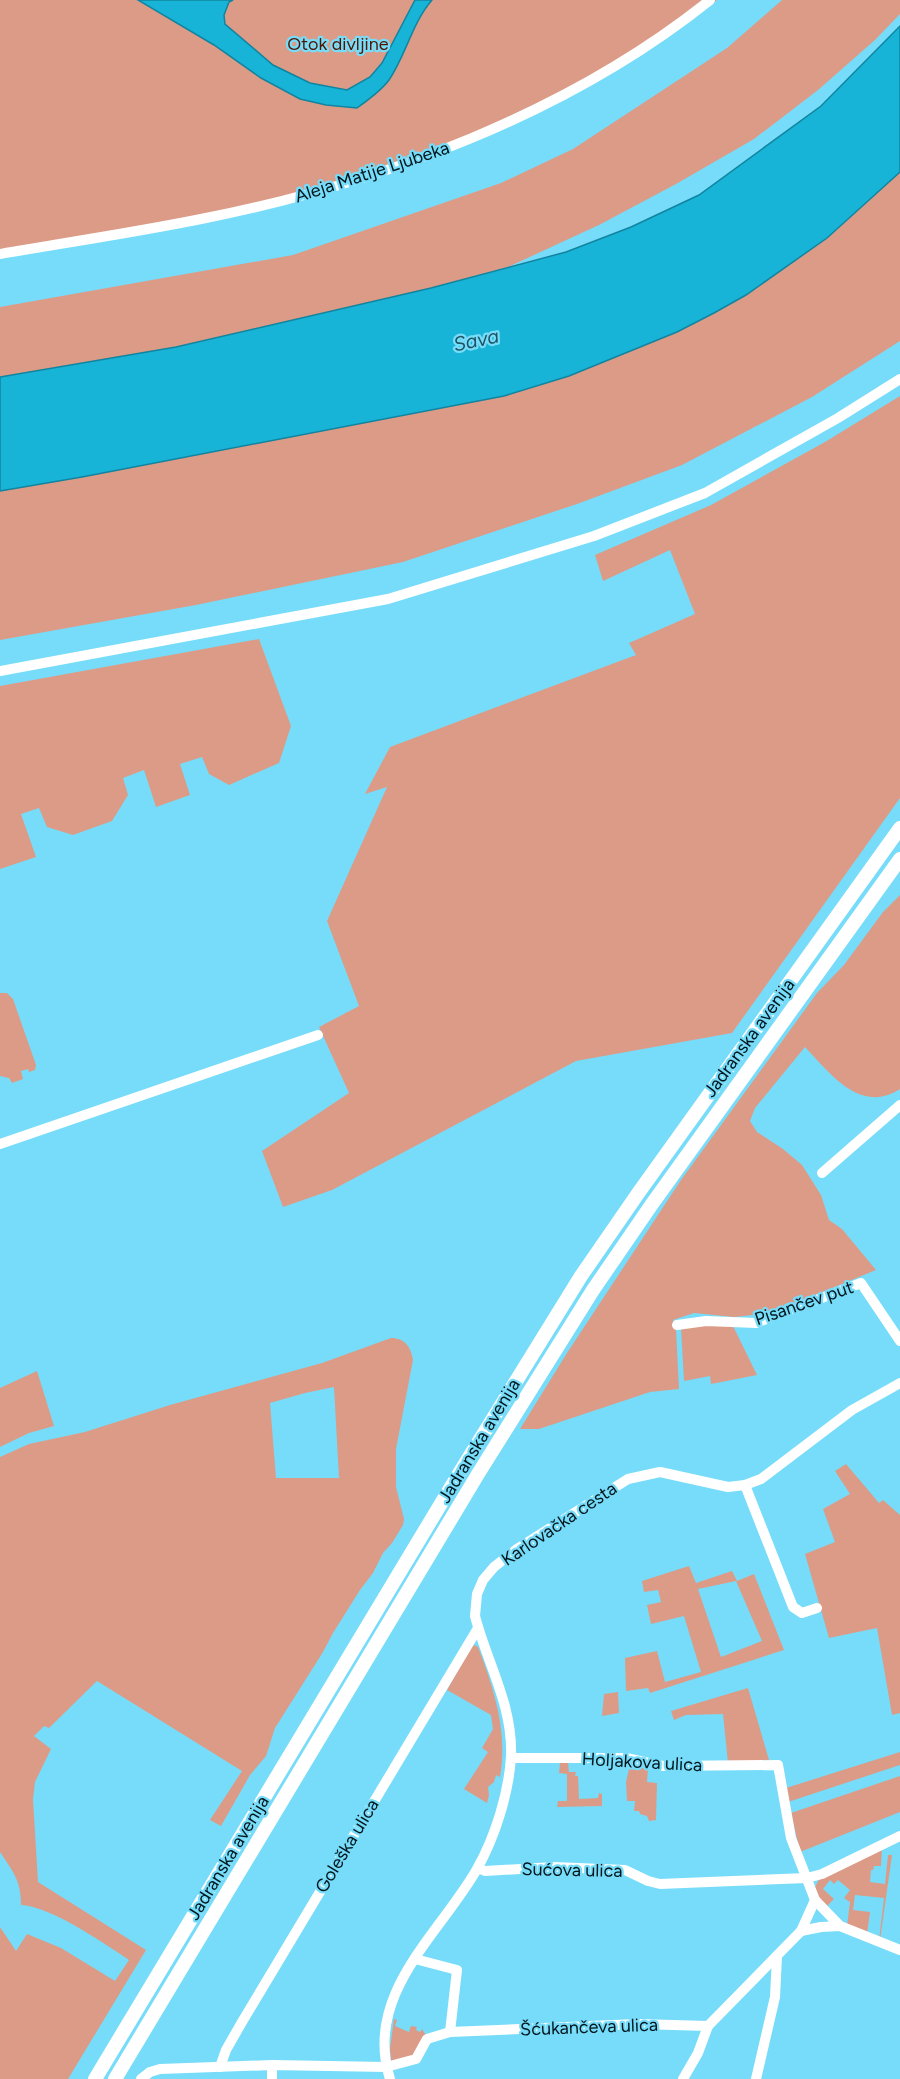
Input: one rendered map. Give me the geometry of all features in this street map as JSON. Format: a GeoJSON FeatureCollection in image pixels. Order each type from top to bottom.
{"type":"FeatureCollection","features":[{"type":"Feature","properties":{"kind":"main road","name":"Jadranska avenija"},"geometry":{"type":"LineString","coordinates":[[95,2079],[463,1467],[581,1276],[645,1183],[900,828]]}},
{"type":"Feature","properties":{"kind":"main road","name":"Jadranska avenija"},"geometry":{"type":"LineString","coordinates":[[115,2079],[478,1474],[593,1290],[659,1194],[900,859]]}},
{"type":"Feature","properties":{"kind":"street","name":"Aleja Matije Ljubeka"},"geometry":{"type":"LineString","coordinates":[[0,254],[207,218],[337,186],[399,166],[497,127],[561,96],[638,52],[710,0]]}},
{"type":"Feature","properties":{"kind":"street"},"geometry":{"type":"LineString","coordinates":[[0,671],[388,599],[594,537],[705,493],[838,418],[900,379]]}},
{"type":"Feature","properties":{"kind":"street"},"geometry":{"type":"LineString","coordinates":[[0,1144],[318,1035]]}},
{"type":"Feature","properties":{"kind":"street"},"geometry":{"type":"LineString","coordinates":[[822,1173],[900,1106]]}},
{"type":"Feature","properties":{"kind":"street","name":"Pisančev put"},"geometry":{"type":"LineString","coordinates":[[677,1325],[706,1321],[756,1323],[861,1283],[900,1341]]}},
{"type":"Feature","properties":{"kind":"street","name":"Karlovačka cesta"},"geometry":{"type":"LineString","coordinates":[[390,2079],[386,2067],[385,2039],[393,1997],[414,1959],[478,1868],[500,1811],[511,1758],[509,1721],[504,1701],[475,1616],[477,1594],[483,1580],[494,1567],[517,1549],[616,1485],[635,1476],[660,1472],[728,1487],[745,1485],[761,1479],[852,1410],[900,1383]]}},
{"type":"Feature","properties":{"kind":"street"},"geometry":{"type":"LineString","coordinates":[[745,1485],[793,1607],[802,1613],[817,1608]]}},
{"type":"Feature","properties":{"kind":"street","name":"Goleška ulica"},"geometry":{"type":"LineString","coordinates":[[220,2067],[226,2050],[242,2022],[478,1628]]}},
{"type":"Feature","properties":{"kind":"street","name":"Holjakova ulica"},"geometry":{"type":"LineString","coordinates":[[511,1758],[626,1758],[663,1766],[778,1765],[791,1838],[815,1900]]}},
{"type":"Feature","properties":{"kind":"street","name":"Sućova ulica"},"geometry":{"type":"LineString","coordinates":[[478,1868],[485,1871],[554,1868],[626,1869],[648,1881],[660,1884],[807,1878],[822,1874],[900,1836]]}},
{"type":"Feature","properties":{"kind":"street"},"geometry":{"type":"LineString","coordinates":[[683,2079],[698,2053],[708,2026],[801,1931],[815,1900],[840,1926],[900,1950]]}},
{"type":"Feature","properties":{"kind":"street"},"geometry":{"type":"LineString","coordinates":[[801,1931],[840,1926]]}},
{"type":"Feature","properties":{"kind":"street"},"geometry":{"type":"LineString","coordinates":[[756,2079],[775,1997],[777,1956]]}},
{"type":"Feature","properties":{"kind":"street"},"geometry":{"type":"LineString","coordinates":[[414,1959],[458,1970],[450,2032]]}},
{"type":"Feature","properties":{"kind":"street","name":"Šćukančeva ulica"},"geometry":{"type":"LineString","coordinates":[[141,2079],[150,2072],[160,2069],[272,2065],[386,2067],[416,2059],[427,2039],[450,2032],[628,2024],[708,2026]]}},
{"type":"Feature","properties":{"kind":"street"},"geometry":{"type":"LineString","coordinates":[[272,2065],[272,2079]]}},
{"type":"Feature","properties":{"kind":"green space","name":"Otok divljine"},"geometry":{"type":"Polygon","coordinates":[[[0,0],[717,0],[648,50],[387,175],[0,258],[0,0]]]}},
{"type":"Feature","properties":{"kind":"green space"},"geometry":{"type":"Polygon","coordinates":[[[782,0],[900,0],[900,14],[875,40],[818,90],[754,139],[599,225],[508,267],[431,288],[176,347],[0,377],[0,307],[293,255],[501,183],[573,149],[727,48],[782,0]]]}},
{"type":"Feature","properties":{"kind":"green space"},"geometry":{"type":"Polygon","coordinates":[[[900,172],[900,341],[812,397],[682,465],[577,504],[403,562],[196,605],[0,640],[0,491],[504,396],[569,376],[677,332],[746,295],[827,238],[900,172]]]}},
{"type":"Feature","properties":{"kind":"green space"},"geometry":{"type":"Polygon","coordinates":[[[900,396],[900,798],[732,1033],[576,1061],[332,1190],[283,1207],[262,1151],[349,1093],[319,1027],[359,1006],[327,921],[387,787],[365,794],[390,747],[636,655],[629,643],[695,614],[670,550],[603,581],[595,555],[711,505],[825,442],[900,396]]]}},
{"type":"Feature","properties":{"kind":"green space"},"geometry":{"type":"Polygon","coordinates":[[[259,639],[291,726],[279,763],[229,785],[209,774],[202,757],[180,764],[190,795],[156,807],[144,770],[123,778],[128,795],[112,821],[73,835],[47,827],[39,808],[21,814],[36,857],[0,869],[0,686],[259,639]]]}},
{"type":"Feature","properties":{"kind":"green space"},"geometry":{"type":"Polygon","coordinates":[[[900,895],[900,1089],[885,1096],[872,1097],[859,1094],[835,1079],[805,1047],[755,1108],[750,1121],[757,1132],[802,1165],[821,1195],[829,1220],[842,1229],[876,1270],[771,1313],[734,1317],[694,1313],[673,1320],[676,1329],[679,1389],[650,1392],[539,1429],[520,1429],[681,1180],[817,993],[844,965],[883,912],[900,895]]]}},
{"type":"Feature","properties":{"kind":"green space"},"geometry":{"type":"Polygon","coordinates":[[[0,993],[7,993],[13,999],[36,1065],[35,1070],[21,1071],[23,1079],[12,1083],[9,1078],[0,1076],[0,993]]]}},
{"type":"Feature","properties":{"kind":"green space"},"geometry":{"type":"Polygon","coordinates":[[[699,1324],[733,1326],[757,1375],[711,1384],[710,1376],[684,1381],[681,1328],[699,1324]]]}},
{"type":"Feature","properties":{"kind":"green space"},"geometry":{"type":"Polygon","coordinates":[[[391,1338],[404,1342],[411,1351],[413,1360],[396,1449],[396,1487],[404,1519],[403,1525],[383,1553],[373,1573],[360,1590],[275,1728],[266,1756],[250,1775],[221,1826],[210,1820],[242,1771],[97,1681],[49,1728],[44,1726],[34,1736],[51,1749],[35,1782],[33,1799],[38,1882],[146,1950],[68,2079],[0,2079],[0,1927],[16,1951],[27,1934],[61,1948],[115,1981],[129,1960],[61,1918],[33,1907],[21,1905],[18,1883],[0,1852],[0,1457],[29,1444],[85,1432],[170,1405],[322,1363],[391,1338]],[[334,1387],[270,1403],[276,1478],[339,1478],[334,1387]]]}},
{"type":"Feature","properties":{"kind":"green space"},"geometry":{"type":"Polygon","coordinates":[[[37,1371],[54,1426],[29,1433],[0,1447],[0,1388],[37,1371]]]}},
{"type":"Feature","properties":{"kind":"green space"},"geometry":{"type":"Polygon","coordinates":[[[846,1464],[879,1503],[883,1500],[900,1515],[900,1713],[892,1715],[877,1628],[829,1638],[805,1554],[835,1542],[823,1509],[850,1494],[835,1471],[846,1464]]]}},
{"type":"Feature","properties":{"kind":"green space"},"geometry":{"type":"Polygon","coordinates":[[[689,1566],[696,1583],[732,1571],[737,1581],[754,1574],[784,1650],[650,1693],[648,1688],[626,1691],[625,1658],[657,1651],[665,1682],[701,1672],[684,1616],[651,1624],[647,1605],[661,1602],[658,1590],[644,1592],[642,1581],[689,1566]],[[736,1581],[698,1589],[721,1657],[762,1641],[736,1581]]]}},
{"type":"Feature","properties":{"kind":"green space"},"geometry":{"type":"Polygon","coordinates":[[[474,1645],[478,1647],[494,1694],[501,1727],[500,1777],[496,1775],[494,1782],[488,1787],[487,1803],[464,1789],[488,1752],[482,1748],[493,1729],[491,1715],[447,1690],[470,1648],[474,1645]]]}},
{"type":"Feature","properties":{"kind":"green space"},"geometry":{"type":"Polygon","coordinates":[[[748,1688],[769,1760],[728,1763],[723,1714],[686,1715],[674,1720],[671,1711],[748,1688]]]}},
{"type":"Feature","properties":{"kind":"green space"},"geometry":{"type":"Polygon","coordinates":[[[618,1692],[619,1713],[602,1716],[604,1694],[618,1692]]]}},
{"type":"Feature","properties":{"kind":"green space"},"geometry":{"type":"Polygon","coordinates":[[[900,1752],[900,1765],[788,1802],[786,1788],[900,1752]]]}},
{"type":"Feature","properties":{"kind":"green space"},"geometry":{"type":"Polygon","coordinates":[[[560,1763],[568,1763],[569,1772],[576,1772],[579,1799],[598,1798],[599,1793],[602,1794],[602,1806],[557,1807],[558,1801],[567,1801],[567,1774],[559,1773],[560,1763]]]}},
{"type":"Feature","properties":{"kind":"green space"},"geometry":{"type":"Polygon","coordinates":[[[630,1765],[648,1769],[647,1782],[657,1783],[656,1820],[649,1821],[647,1816],[634,1811],[635,1801],[627,1801],[626,1782],[630,1765]]]}},
{"type":"Feature","properties":{"kind":"green space"},"geometry":{"type":"Polygon","coordinates":[[[900,1776],[900,1812],[800,1852],[791,1813],[900,1776]]]}},
{"type":"Feature","properties":{"kind":"green space"},"geometry":{"type":"Polygon","coordinates":[[[882,1848],[881,1866],[874,1866],[871,1870],[870,1882],[885,1884],[888,1855],[892,1855],[879,1940],[884,1898],[855,1895],[853,1910],[870,1912],[867,1934],[847,1926],[850,1902],[844,1898],[850,1890],[838,1880],[834,1884],[830,1880],[823,1889],[834,1899],[826,1907],[815,1887],[820,1878],[882,1848]]]}},
{"type":"Feature","properties":{"kind":"green space"},"geometry":{"type":"Polygon","coordinates":[[[394,2019],[397,2020],[395,2026],[409,2032],[411,2026],[417,2027],[416,2030],[420,2032],[422,2029],[427,2037],[414,2056],[391,2061],[390,2048],[394,2019]]]}},
{"type":"Feature","properties":{"kind":"water"},"geometry":{"type":"Polygon","coordinates":[[[138,0],[233,0],[229,2],[224,15],[225,24],[273,65],[310,83],[347,90],[370,77],[382,63],[415,0],[432,0],[419,19],[389,80],[357,108],[326,105],[300,99],[261,78],[214,45],[138,0]]]}},
{"type":"Feature","properties":{"kind":"water","name":"Sava"},"geometry":{"type":"Polygon","coordinates":[[[900,26],[900,172],[827,238],[746,295],[714,313],[677,332],[569,376],[504,396],[0,491],[0,377],[176,347],[431,288],[566,252],[631,227],[699,195],[821,106],[900,26]]]}}]}
